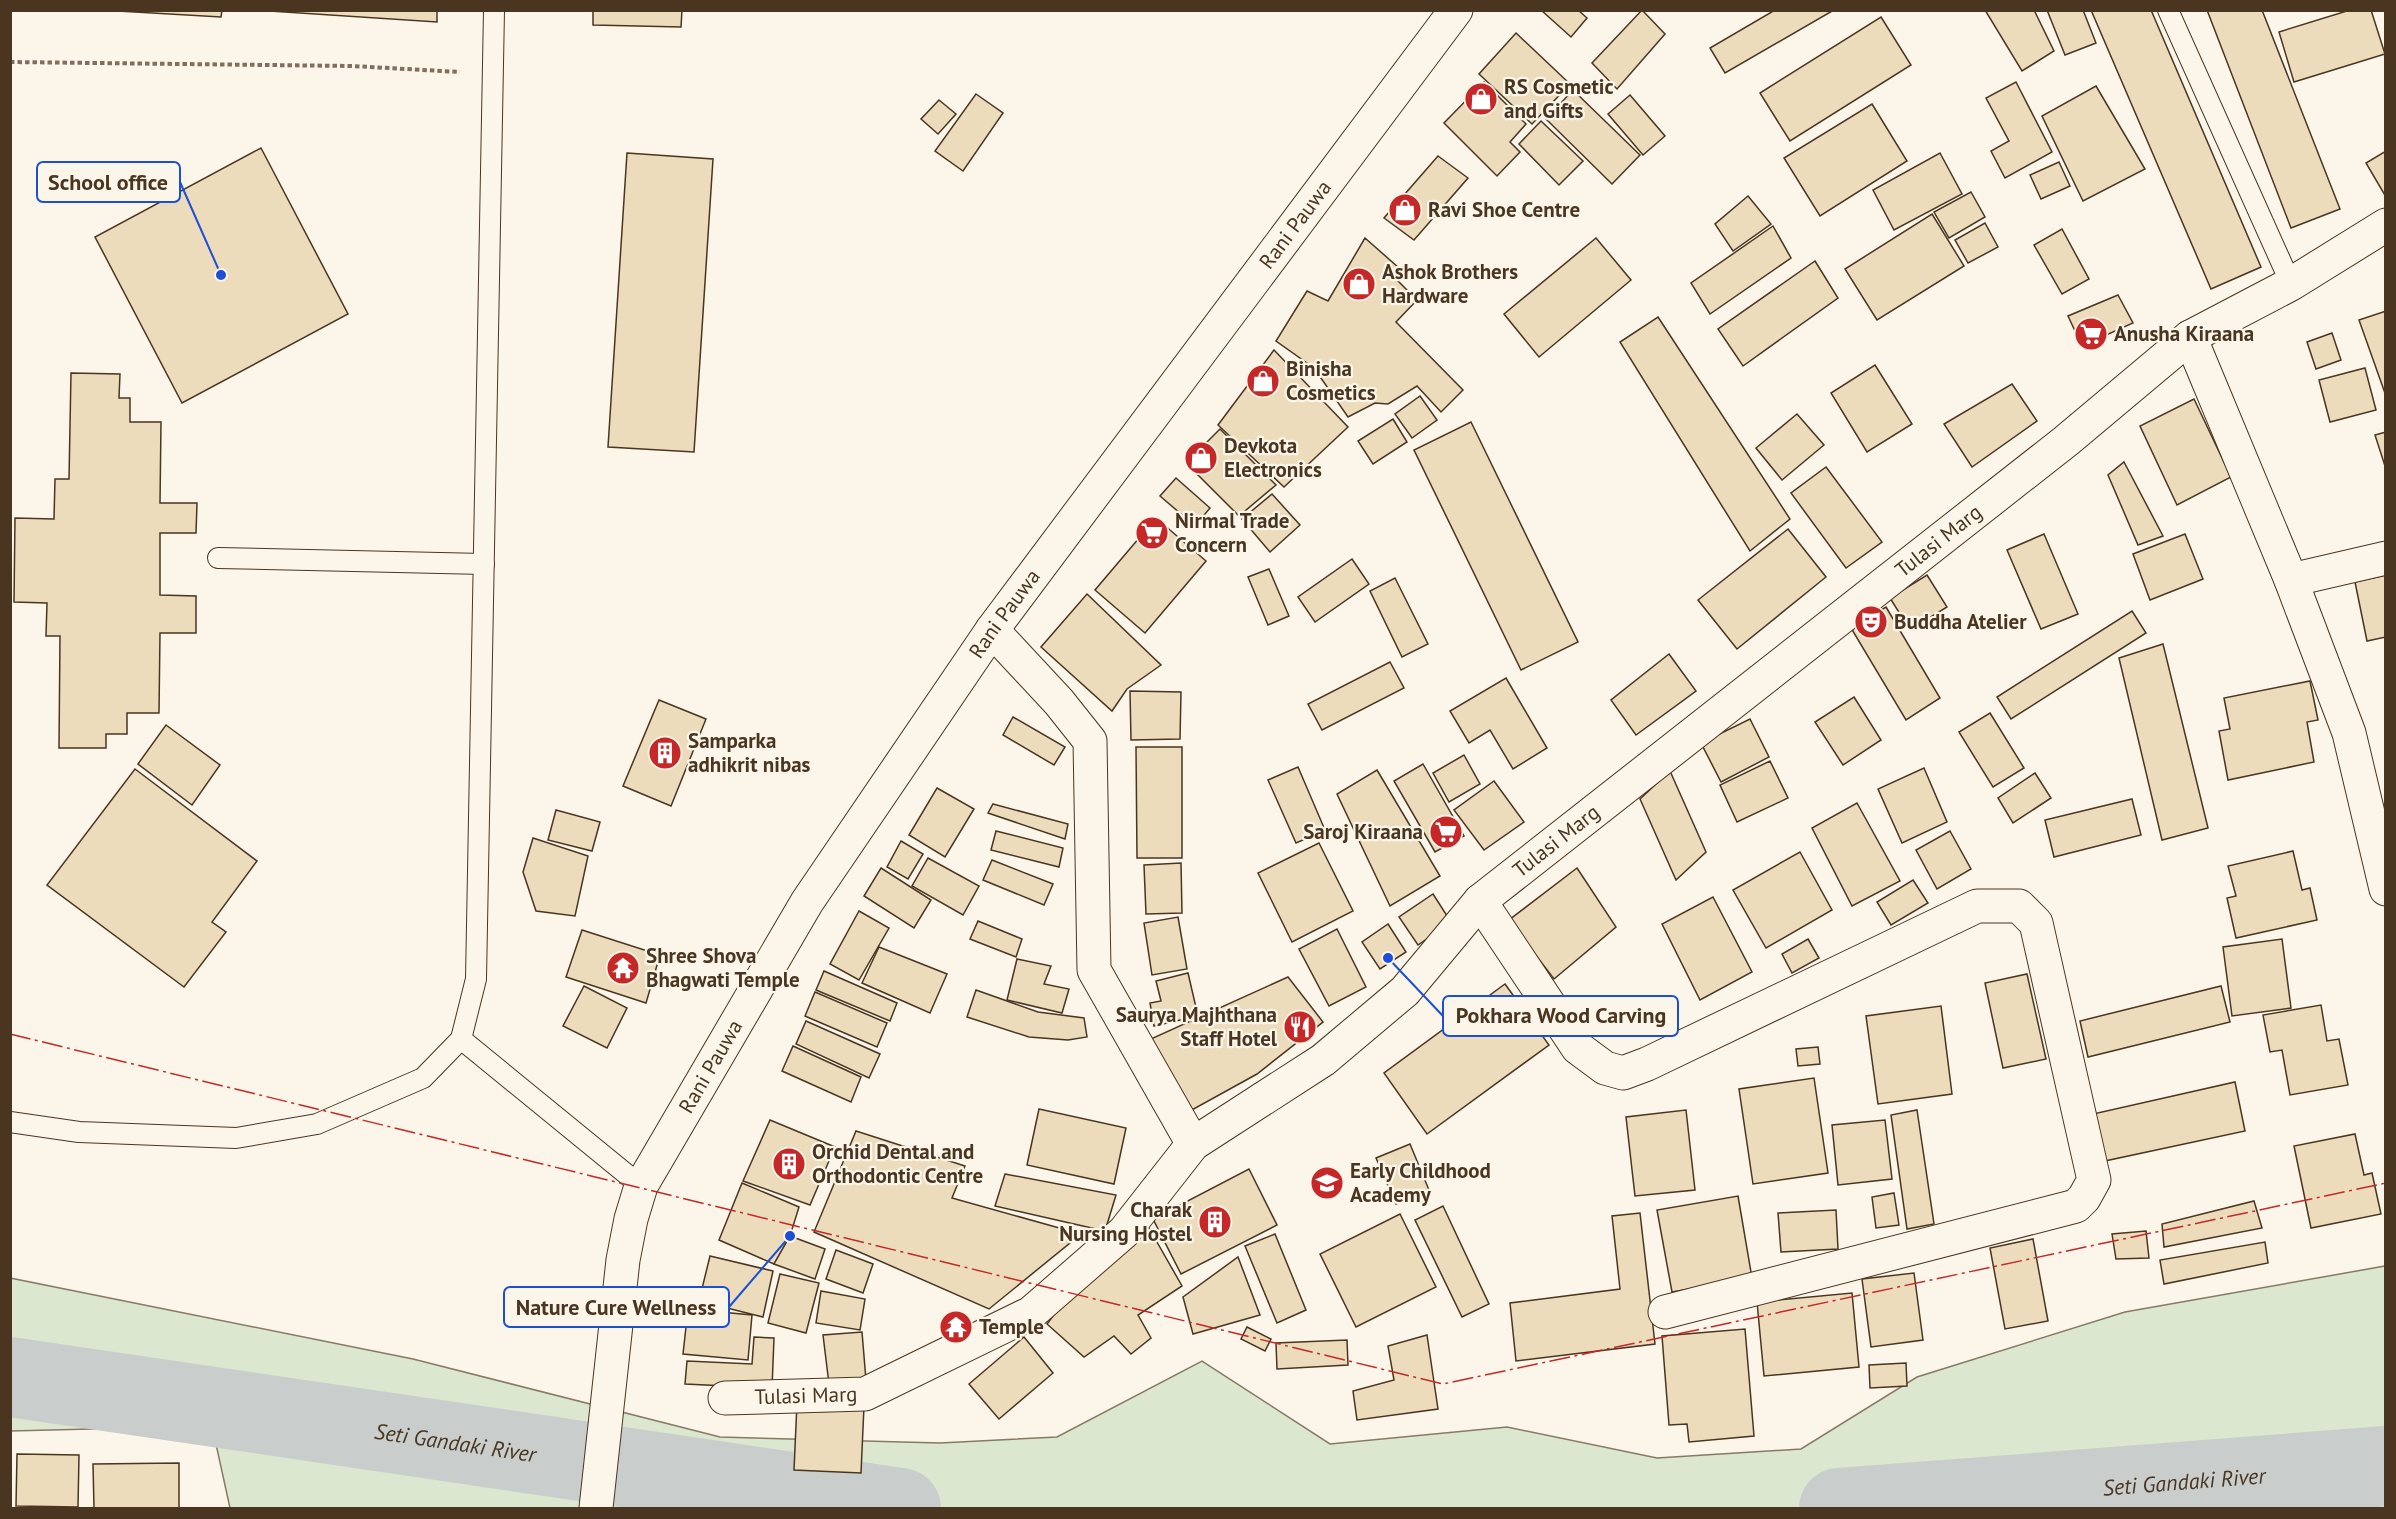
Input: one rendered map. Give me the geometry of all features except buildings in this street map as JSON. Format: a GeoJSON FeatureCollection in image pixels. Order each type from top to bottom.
{"type":"FeatureCollection","features":[{"type":"Feature","properties":{"kind":"street","name":"Rani Pauwa"},"geometry":{"type":"LineString","coordinates":[[596,1509],[622,1260],[641,1186],[807,902],[992,630],[1456,10]]}},
{"type":"Feature","properties":{"kind":"street","name":"Tulasi Marg"},"geometry":{"type":"LineString","coordinates":[[725,1398],[865,1394],[1031,1313],[1124,1232],[1193,1144],[1332,1053],[1405,991],[1480,901],[2066,441],[2190,337],[2290,284],[2385,225]]}},
{"type":"Feature","properties":{"kind":"street"},"geometry":{"type":"LineString","coordinates":[[2190,337],[2290,580],[2349,733],[2385,890]]}},
{"type":"Feature","properties":{"kind":"street"},"geometry":{"type":"LineString","coordinates":[[2290,580],[2385,558]]}},
{"type":"Feature","properties":{"kind":"street"},"geometry":{"type":"LineString","coordinates":[[992,630],[1059,702],[1090,741],[1094,970],[1193,1144]]}},
{"type":"Feature","properties":{"kind":"street"},"geometry":{"type":"LineString","coordinates":[[1480,901],[1578,1048],[1605,1068],[1623,1073],[1647,1064],[1977,906],[2019,906],[2036,923],[2094,1180],[2084,1198],[2076,1206],[1665,1312]]}},
{"type":"Feature","properties":{"kind":"lane"},"geometry":{"type":"LineString","coordinates":[[10,1122],[79,1132],[236,1138],[317,1124],[423,1078],[461,1039],[476,979],[494,10]]}},
{"type":"Feature","properties":{"kind":"lane"},"geometry":{"type":"LineString","coordinates":[[2168,10],[2290,284]]}},
{"type":"Feature","properties":{"kind":"lane"},"geometry":{"type":"LineString","coordinates":[[218,558],[484,564]]}},
{"type":"Feature","properties":{"kind":"lane"},"geometry":{"type":"LineString","coordinates":[[461,1039],[641,1186]]}},
{"type":"Feature","properties":{"kind":"path"},"geometry":{"type":"LineString","coordinates":[[10,62],[164,66],[352,66],[494,74]]}},
{"type":"Feature","properties":{"kind":"green space"},"geometry":{"type":"Polygon","coordinates":[[[2385,1266],[2385,1508],[230,1508],[212,1426],[11,1431],[10,1278],[413,1359],[720,1437],[940,1443],[1057,1437],[1202,1361],[1330,1444],[1507,1427],[1657,1458],[1801,1449],[1917,1377],[2125,1312],[2385,1266]]]}},
{"type":"Feature","properties":{"kind":"waterway","name":"Seti Gandaki River"},"geometry":{"type":"LineString","coordinates":[[10,1377],[901,1508]]}},
{"type":"Feature","properties":{"kind":"waterway","name":"Seti Gandaki River"},"geometry":{"type":"LineString","coordinates":[[1839,1508],[2386,1466]]}},
{"type":"Feature","properties":{"kind":"power"},"geometry":{"type":"LineString","coordinates":[[10,1034],[1443,1384],[2386,1183]]}},
{"type":"Feature","properties":{"kind":"place","name":"RS Cosmetic and Gifts"},"geometry":{"type":"Point","coordinates":[1481,99]}},
{"type":"Feature","properties":{"kind":"place","name":"Ravi Shoe Centre"},"geometry":{"type":"Point","coordinates":[1405,210]}},
{"type":"Feature","properties":{"kind":"place","name":"School office"},"geometry":{"type":"Point","coordinates":[221,275]}},
{"type":"Feature","properties":{"kind":"place","name":"Ashok Brothers Hardware"},"geometry":{"type":"Point","coordinates":[1359,284]}},
{"type":"Feature","properties":{"kind":"place","name":"Anusha Kiraana"},"geometry":{"type":"Point","coordinates":[2091,334]}},
{"type":"Feature","properties":{"kind":"place","name":"Binisha Cosmetics"},"geometry":{"type":"Point","coordinates":[1263,381]}},
{"type":"Feature","properties":{"kind":"place","name":"Devkota Electronics"},"geometry":{"type":"Point","coordinates":[1201,458]}},
{"type":"Feature","properties":{"kind":"place","name":"Nirmal Trade Concern"},"geometry":{"type":"Point","coordinates":[1152,533]}},
{"type":"Feature","properties":{"kind":"place","name":"Buddha Atelier"},"geometry":{"type":"Point","coordinates":[1871,622]}},
{"type":"Feature","properties":{"kind":"place","name":"Samparka adhikrit nibas"},"geometry":{"type":"Point","coordinates":[665,753]}},
{"type":"Feature","properties":{"kind":"place","name":"Saroj Kiraana"},"geometry":{"type":"Point","coordinates":[1446,832]}},
{"type":"Feature","properties":{"kind":"place","name":"Pokhara Wood Carving"},"geometry":{"type":"Point","coordinates":[1388,958]}},
{"type":"Feature","properties":{"kind":"place","name":"Shree Shova Bhagwati Temple"},"geometry":{"type":"Point","coordinates":[623,968]}},
{"type":"Feature","properties":{"kind":"place","name":"Saurya Majhthana Staff Hotel"},"geometry":{"type":"Point","coordinates":[1300,1027]}},
{"type":"Feature","properties":{"kind":"place","name":"Orchid Dental and Orthodontic Centre"},"geometry":{"type":"Point","coordinates":[789,1164]}},
{"type":"Feature","properties":{"kind":"place","name":"Early Childhood Academy"},"geometry":{"type":"Point","coordinates":[1327,1183]}},
{"type":"Feature","properties":{"kind":"place","name":"Charak Nursing Hostel"},"geometry":{"type":"Point","coordinates":[1215,1222]}},
{"type":"Feature","properties":{"kind":"place","name":"Nature Cure Wellness"},"geometry":{"type":"Point","coordinates":[790,1236]}},
{"type":"Feature","properties":{"kind":"place","name":"Temple"},"geometry":{"type":"Point","coordinates":[956,1327]}}]}
